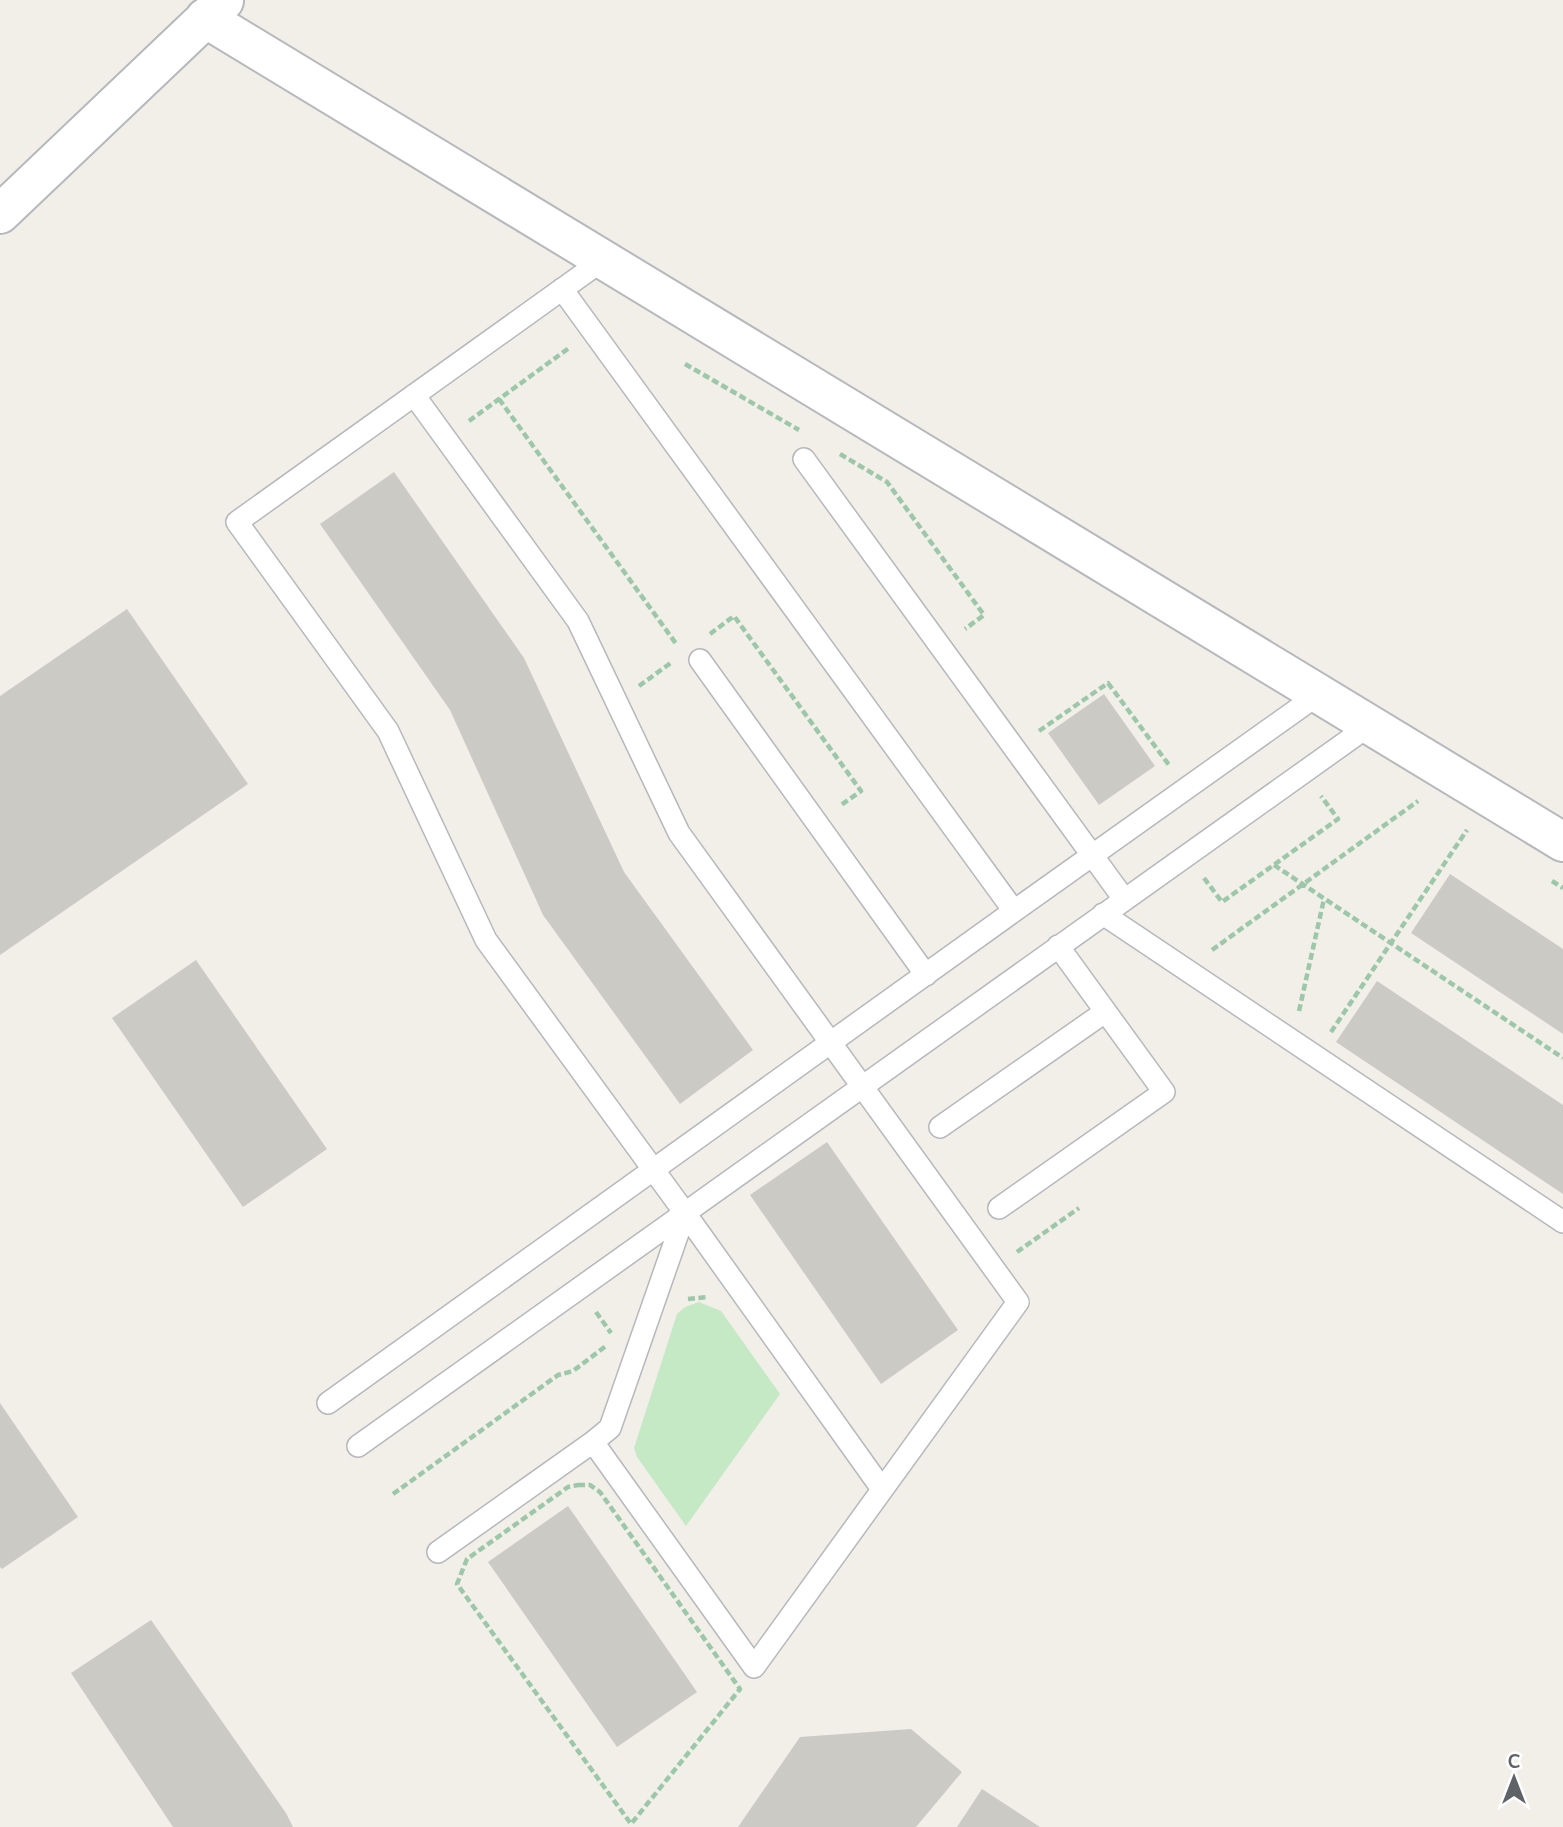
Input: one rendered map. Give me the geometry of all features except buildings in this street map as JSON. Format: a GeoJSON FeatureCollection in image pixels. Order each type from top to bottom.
{"type":"FeatureCollection","features":[{"type":"Feature","properties":{"kind":"street"},"geometry":{"type":"LineString","coordinates":[[0,214],[215,9],[603,260],[1563,842]]}},
{"type":"Feature","properties":{"kind":"lane"},"geometry":{"type":"LineString","coordinates":[[603,260],[237,522],[388,731],[486,940],[655,1170],[883,1489]]}},
{"type":"Feature","properties":{"kind":"lane"},"geometry":{"type":"LineString","coordinates":[[562,289],[1014,911]]}},
{"type":"Feature","properties":{"kind":"lane"},"geometry":{"type":"LineString","coordinates":[[414,395],[578,621],[679,833],[1018,1302],[754,1667],[593,1442]]}},
{"type":"Feature","properties":{"kind":"lane"},"geometry":{"type":"LineString","coordinates":[[804,459],[1124,899]]}},
{"type":"Feature","properties":{"kind":"lane"},"geometry":{"type":"LineString","coordinates":[[691,657],[926,975]]}},
{"type":"Feature","properties":{"kind":"lane"},"geometry":{"type":"LineString","coordinates":[[328,1404],[1319,694]]}},
{"type":"Feature","properties":{"kind":"lane"},"geometry":{"type":"LineString","coordinates":[[358,1446],[1370,725]]}},
{"type":"Feature","properties":{"kind":"lane"},"geometry":{"type":"LineString","coordinates":[[1103,914],[1563,1222]]}},
{"type":"Feature","properties":{"kind":"lane"},"geometry":{"type":"LineString","coordinates":[[999,1208],[1164,1092],[1058,946]]}},
{"type":"Feature","properties":{"kind":"lane"},"geometry":{"type":"LineString","coordinates":[[940,1127],[1105,1012]]}},
{"type":"Feature","properties":{"kind":"lane"},"geometry":{"type":"LineString","coordinates":[[438,1552],[610,1428],[685,1213]]}},
{"type":"Feature","properties":{"kind":"path"},"geometry":{"type":"LineString","coordinates":[[446,438],[593,332]]}},
{"type":"Feature","properties":{"kind":"path"},"geometry":{"type":"LineString","coordinates":[[685,364],[804,433]]}},
{"type":"Feature","properties":{"kind":"path"},"geometry":{"type":"LineString","coordinates":[[499,399],[691,657]]}},
{"type":"Feature","properties":{"kind":"path"},"geometry":{"type":"LineString","coordinates":[[828,447],[887,482],[984,615],[958,633]]}},
{"type":"Feature","properties":{"kind":"path"},"geometry":{"type":"LineString","coordinates":[[1033,736],[1108,683],[1174,772]]}},
{"type":"Feature","properties":{"kind":"path"},"geometry":{"type":"LineString","coordinates":[[1197,869],[1222,902],[1274,865],[1338,819],[1313,786]]}},
{"type":"Feature","properties":{"kind":"path"},"geometry":{"type":"LineString","coordinates":[[1407,794],[1428,807]]}},
{"type":"Feature","properties":{"kind":"path"},"geometry":{"type":"LineString","coordinates":[[1210,951],[1419,801]]}},
{"type":"Feature","properties":{"kind":"path"},"geometry":{"type":"LineString","coordinates":[[1457,824],[1478,836]]}},
{"type":"Feature","properties":{"kind":"path"},"geometry":{"type":"LineString","coordinates":[[1324,1041],[1467,830]]}},
{"type":"Feature","properties":{"kind":"path"},"geometry":{"type":"LineString","coordinates":[[1274,865],[1563,1058]]}},
{"type":"Feature","properties":{"kind":"path"},"geometry":{"type":"LineString","coordinates":[[1542,875],[1563,888]]}},
{"type":"Feature","properties":{"kind":"path"},"geometry":{"type":"LineString","coordinates":[[1297,1023],[1324,899]]}},
{"type":"Feature","properties":{"kind":"path"},"geometry":{"type":"LineString","coordinates":[[994,1269],[1079,1208]]}},
{"type":"Feature","properties":{"kind":"path"},"geometry":{"type":"LineString","coordinates":[[682,1302],[709,1297],[724,1307],[743,1294]]}},
{"type":"Feature","properties":{"kind":"path"},"geometry":{"type":"LineString","coordinates":[[589,1303],[615,1339]]}},
{"type":"Feature","properties":{"kind":"path"},"geometry":{"type":"LineString","coordinates":[[393,1494],[558,1375],[573,1371],[615,1339],[620,1326]]}},
{"type":"Feature","properties":{"kind":"path"},"geometry":{"type":"LineString","coordinates":[[578,1485],[590,1485],[600,1492],[740,1689],[631,1824],[457,1584],[467,1559],[568,1487],[578,1485]]}},
{"type":"Feature","properties":{"kind":"green space"},"geometry":{"type":"Polygon","coordinates":[[[699,1302],[721,1311],[780,1394],[686,1526],[637,1457],[634,1448],[677,1314],[685,1307],[699,1302]]]}}]}
